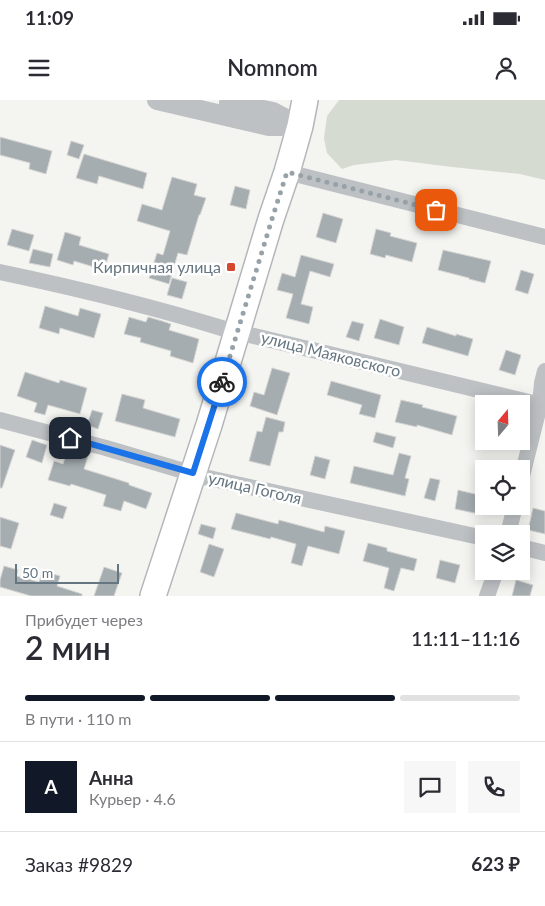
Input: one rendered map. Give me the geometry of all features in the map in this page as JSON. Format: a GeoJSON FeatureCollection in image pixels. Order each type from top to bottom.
{"type":"FeatureCollection","features":[{"type":"Feature","properties":{"kind":"main road"},"geometry":{"type":"LineString","coordinates":[[153,596],[287,172],[305,100]]}},
{"type":"Feature","properties":{"kind":"street"},"geometry":{"type":"LineString","coordinates":[[157,100],[269,126],[300,126]]}},
{"type":"Feature","properties":{"kind":"street"},"geometry":{"type":"LineString","coordinates":[[218,100],[273,112],[300,126]]}},
{"type":"Feature","properties":{"kind":"street"},"geometry":{"type":"LineString","coordinates":[[287,172],[545,237]]}},
{"type":"Feature","properties":{"kind":"street","name":"улица Маяковского"},"geometry":{"type":"LineString","coordinates":[[0,272],[126,301],[225,329],[542,405]]}},
{"type":"Feature","properties":{"kind":"street"},"geometry":{"type":"LineString","coordinates":[[527,460],[542,405],[542,383],[545,371]]}},
{"type":"Feature","properties":{"kind":"street","name":"улица Гоголя"},"geometry":{"type":"LineString","coordinates":[[0,420],[106,448],[204,477],[475,536]]}},
{"type":"Feature","properties":{"kind":"street"},"geometry":{"type":"LineString","coordinates":[[530,549],[545,553]]}},
{"type":"Feature","properties":{"kind":"street"},"geometry":{"type":"LineString","coordinates":[[487,596],[493,580]]}},
{"type":"Feature","properties":{"kind":"shaded area"},"geometry":{"type":"Polygon","coordinates":[[[339,100],[545,100],[545,180],[520,174],[396,160],[354,165],[342,169],[327,153],[324,138],[327,116],[339,100]]]}},
{"type":"Feature","properties":{"kind":"building"},"geometry":{"type":"Polygon","coordinates":[[[0,137],[52,151],[46,174],[29,169],[30,163],[0,155],[0,137]]]}},
{"type":"Feature","properties":{"kind":"building"},"geometry":{"type":"Polygon","coordinates":[[[71,141],[84,145],[79,159],[67,155],[71,141]]]}},
{"type":"Feature","properties":{"kind":"building"},"geometry":{"type":"Polygon","coordinates":[[[84,154],[147,173],[143,189],[99,176],[97,184],[76,178],[84,154]]]}},
{"type":"Feature","properties":{"kind":"building"},"geometry":{"type":"Polygon","coordinates":[[[172,177],[197,184],[194,195],[206,198],[187,255],[178,253],[169,284],[149,278],[157,253],[163,255],[170,231],[137,221],[142,204],[162,210],[172,177]]]}},
{"type":"Feature","properties":{"kind":"building"},"geometry":{"type":"Polygon","coordinates":[[[235,186],[250,190],[246,209],[230,205],[235,186]]]}},
{"type":"Feature","properties":{"kind":"building"},"geometry":{"type":"Polygon","coordinates":[[[323,213],[343,219],[336,243],[316,237],[323,213]]]}},
{"type":"Feature","properties":{"kind":"building"},"geometry":{"type":"Polygon","coordinates":[[[12,229],[34,235],[29,251],[7,245],[12,229]]]}},
{"type":"Feature","properties":{"kind":"building"},"geometry":{"type":"Polygon","coordinates":[[[376,229],[391,233],[390,236],[417,243],[412,262],[386,255],[385,258],[370,254],[376,229]]]}},
{"type":"Feature","properties":{"kind":"building"},"geometry":{"type":"Polygon","coordinates":[[[65,232],[81,237],[79,245],[109,254],[104,270],[74,261],[73,265],[57,260],[65,232]]]}},
{"type":"Feature","properties":{"kind":"building"},"geometry":{"type":"Polygon","coordinates":[[[33,249],[53,254],[50,267],[29,263],[33,249]]]}},
{"type":"Feature","properties":{"kind":"building"},"geometry":{"type":"Polygon","coordinates":[[[443,250],[491,261],[485,283],[438,270],[443,250]]]}},
{"type":"Feature","properties":{"kind":"building"},"geometry":{"type":"Polygon","coordinates":[[[301,255],[334,264],[330,277],[310,271],[301,304],[313,307],[309,324],[286,318],[293,294],[277,290],[282,273],[295,277],[301,255]]]}},
{"type":"Feature","properties":{"kind":"building"},"geometry":{"type":"Polygon","coordinates":[[[521,270],[534,274],[528,294],[515,290],[521,270]]]}},
{"type":"Feature","properties":{"kind":"building"},"geometry":{"type":"Polygon","coordinates":[[[172,278],[187,282],[182,299],[167,295],[172,278]]]}},
{"type":"Feature","properties":{"kind":"building"},"geometry":{"type":"Polygon","coordinates":[[[45,306],[78,316],[80,308],[101,314],[94,338],[60,328],[59,334],[39,328],[45,306]]]}},
{"type":"Feature","properties":{"kind":"building"},"geometry":{"type":"Polygon","coordinates":[[[129,317],[146,322],[148,317],[162,321],[171,324],[169,330],[199,339],[193,363],[170,356],[171,351],[140,342],[141,338],[124,334],[129,317]]]}},
{"type":"Feature","properties":{"kind":"building"},"geometry":{"type":"Polygon","coordinates":[[[380,319],[404,327],[399,345],[374,338],[380,319]]]}},
{"type":"Feature","properties":{"kind":"building"},"geometry":{"type":"Polygon","coordinates":[[[352,321],[364,324],[359,341],[346,337],[352,321]]]}},
{"type":"Feature","properties":{"kind":"building"},"geometry":{"type":"Polygon","coordinates":[[[427,327],[473,339],[468,356],[422,343],[427,327]]]}},
{"type":"Feature","properties":{"kind":"building"},"geometry":{"type":"Polygon","coordinates":[[[506,350],[521,355],[515,375],[499,370],[506,350]]]}},
{"type":"Feature","properties":{"kind":"building"},"geometry":{"type":"Polygon","coordinates":[[[272,368],[290,373],[277,415],[250,406],[254,392],[264,395],[272,368]]]}},
{"type":"Feature","properties":{"kind":"building"},"geometry":{"type":"Polygon","coordinates":[[[25,372],[59,383],[60,380],[87,388],[80,414],[48,405],[45,415],[34,412],[37,403],[17,396],[25,372]]]}},
{"type":"Feature","properties":{"kind":"building"},"geometry":{"type":"Polygon","coordinates":[[[331,381],[381,395],[375,418],[359,414],[362,405],[327,395],[331,381]]]}},
{"type":"Feature","properties":{"kind":"building"},"geometry":{"type":"Polygon","coordinates":[[[122,394],[145,400],[143,408],[180,419],[175,437],[115,421],[122,394]]]}},
{"type":"Feature","properties":{"kind":"building"},"geometry":{"type":"Polygon","coordinates":[[[401,400],[457,416],[452,435],[417,425],[417,427],[395,422],[401,400]]]}},
{"type":"Feature","properties":{"kind":"building"},"geometry":{"type":"Polygon","coordinates":[[[92,410],[103,413],[98,429],[87,425],[92,410]]]}},
{"type":"Feature","properties":{"kind":"building"},"geometry":{"type":"Polygon","coordinates":[[[266,417],[285,422],[283,432],[279,432],[270,466],[249,461],[257,431],[262,432],[266,417]]]}},
{"type":"Feature","properties":{"kind":"building"},"geometry":{"type":"Polygon","coordinates":[[[376,432],[396,437],[393,448],[373,442],[376,432]]]}},
{"type":"Feature","properties":{"kind":"building"},"geometry":{"type":"Polygon","coordinates":[[[32,440],[47,445],[42,463],[26,457],[32,440]]]}},
{"type":"Feature","properties":{"kind":"building"},"geometry":{"type":"Polygon","coordinates":[[[0,445],[15,450],[2,488],[0,488],[0,445]]]}},
{"type":"Feature","properties":{"kind":"building"},"geometry":{"type":"Polygon","coordinates":[[[68,450],[88,456],[84,469],[129,483],[129,485],[152,493],[146,509],[124,501],[121,511],[103,506],[106,495],[71,484],[70,486],[48,480],[54,461],[63,464],[68,450]]]}},
{"type":"Feature","properties":{"kind":"building"},"geometry":{"type":"Polygon","coordinates":[[[399,453],[411,456],[405,478],[409,479],[405,496],[350,483],[354,466],[393,475],[399,453]]]}},
{"type":"Feature","properties":{"kind":"building"},"geometry":{"type":"Polygon","coordinates":[[[315,456],[330,460],[325,479],[310,475],[315,456]]]}},
{"type":"Feature","properties":{"kind":"building"},"geometry":{"type":"Polygon","coordinates":[[[430,478],[440,480],[435,501],[424,498],[430,478]]]}},
{"type":"Feature","properties":{"kind":"building"},"geometry":{"type":"Polygon","coordinates":[[[458,490],[475,494],[475,513],[455,509],[458,490]]]}},
{"type":"Feature","properties":{"kind":"building"},"geometry":{"type":"Polygon","coordinates":[[[54,503],[67,507],[63,519],[50,515],[54,503]]]}},
{"type":"Feature","properties":{"kind":"building"},"geometry":{"type":"Polygon","coordinates":[[[533,508],[545,511],[545,534],[530,530],[529,525],[533,508]]]}},
{"type":"Feature","properties":{"kind":"building"},"geometry":{"type":"Polygon","coordinates":[[[236,513],[278,524],[279,520],[324,532],[325,526],[345,531],[339,554],[308,546],[302,566],[291,563],[296,544],[231,529],[236,513]]]}},
{"type":"Feature","properties":{"kind":"building"},"geometry":{"type":"Polygon","coordinates":[[[0,517],[19,523],[11,549],[0,546],[0,517]]]}},
{"type":"Feature","properties":{"kind":"building"},"geometry":{"type":"Polygon","coordinates":[[[201,524],[216,528],[213,539],[198,534],[201,524]]]}},
{"type":"Feature","properties":{"kind":"building"},"geometry":{"type":"Polygon","coordinates":[[[368,543],[387,548],[387,551],[417,559],[414,571],[401,568],[394,591],[384,588],[389,568],[363,561],[368,543]]]}},
{"type":"Feature","properties":{"kind":"building"},"geometry":{"type":"Polygon","coordinates":[[[209,544],[224,549],[214,577],[200,572],[209,544]]]}},
{"type":"Feature","properties":{"kind":"building"},"geometry":{"type":"Polygon","coordinates":[[[440,560],[460,565],[455,583],[436,578],[440,560]]]}},
{"type":"Feature","properties":{"kind":"building"},"geometry":{"type":"Polygon","coordinates":[[[4,566],[18,570],[16,576],[39,582],[43,571],[60,576],[57,586],[82,594],[82,596],[31,596],[0,587],[4,566]]]}},
{"type":"Feature","properties":{"kind":"building"},"geometry":{"type":"Polygon","coordinates":[[[104,567],[122,573],[114,596],[94,596],[104,567]]]}},
{"type":"Feature","properties":{"kind":"building"},"geometry":{"type":"Polygon","coordinates":[[[516,580],[533,585],[530,596],[512,596],[516,580]]]}},
{"type":"Feature","properties":{"kind":"way so far"},"geometry":{"type":"LineString","coordinates":[[222,382],[287,172],[436,210]]}},
{"type":"Feature","properties":{"kind":"place","name":"Кирпичная улица"},"geometry":{"type":"Point","coordinates":[231,267]}},
{"type":"Feature","properties":{"kind":"route"},"geometry":{"type":"LineString","coordinates":[[70,438],[193,473],[222,382]]}}]}
